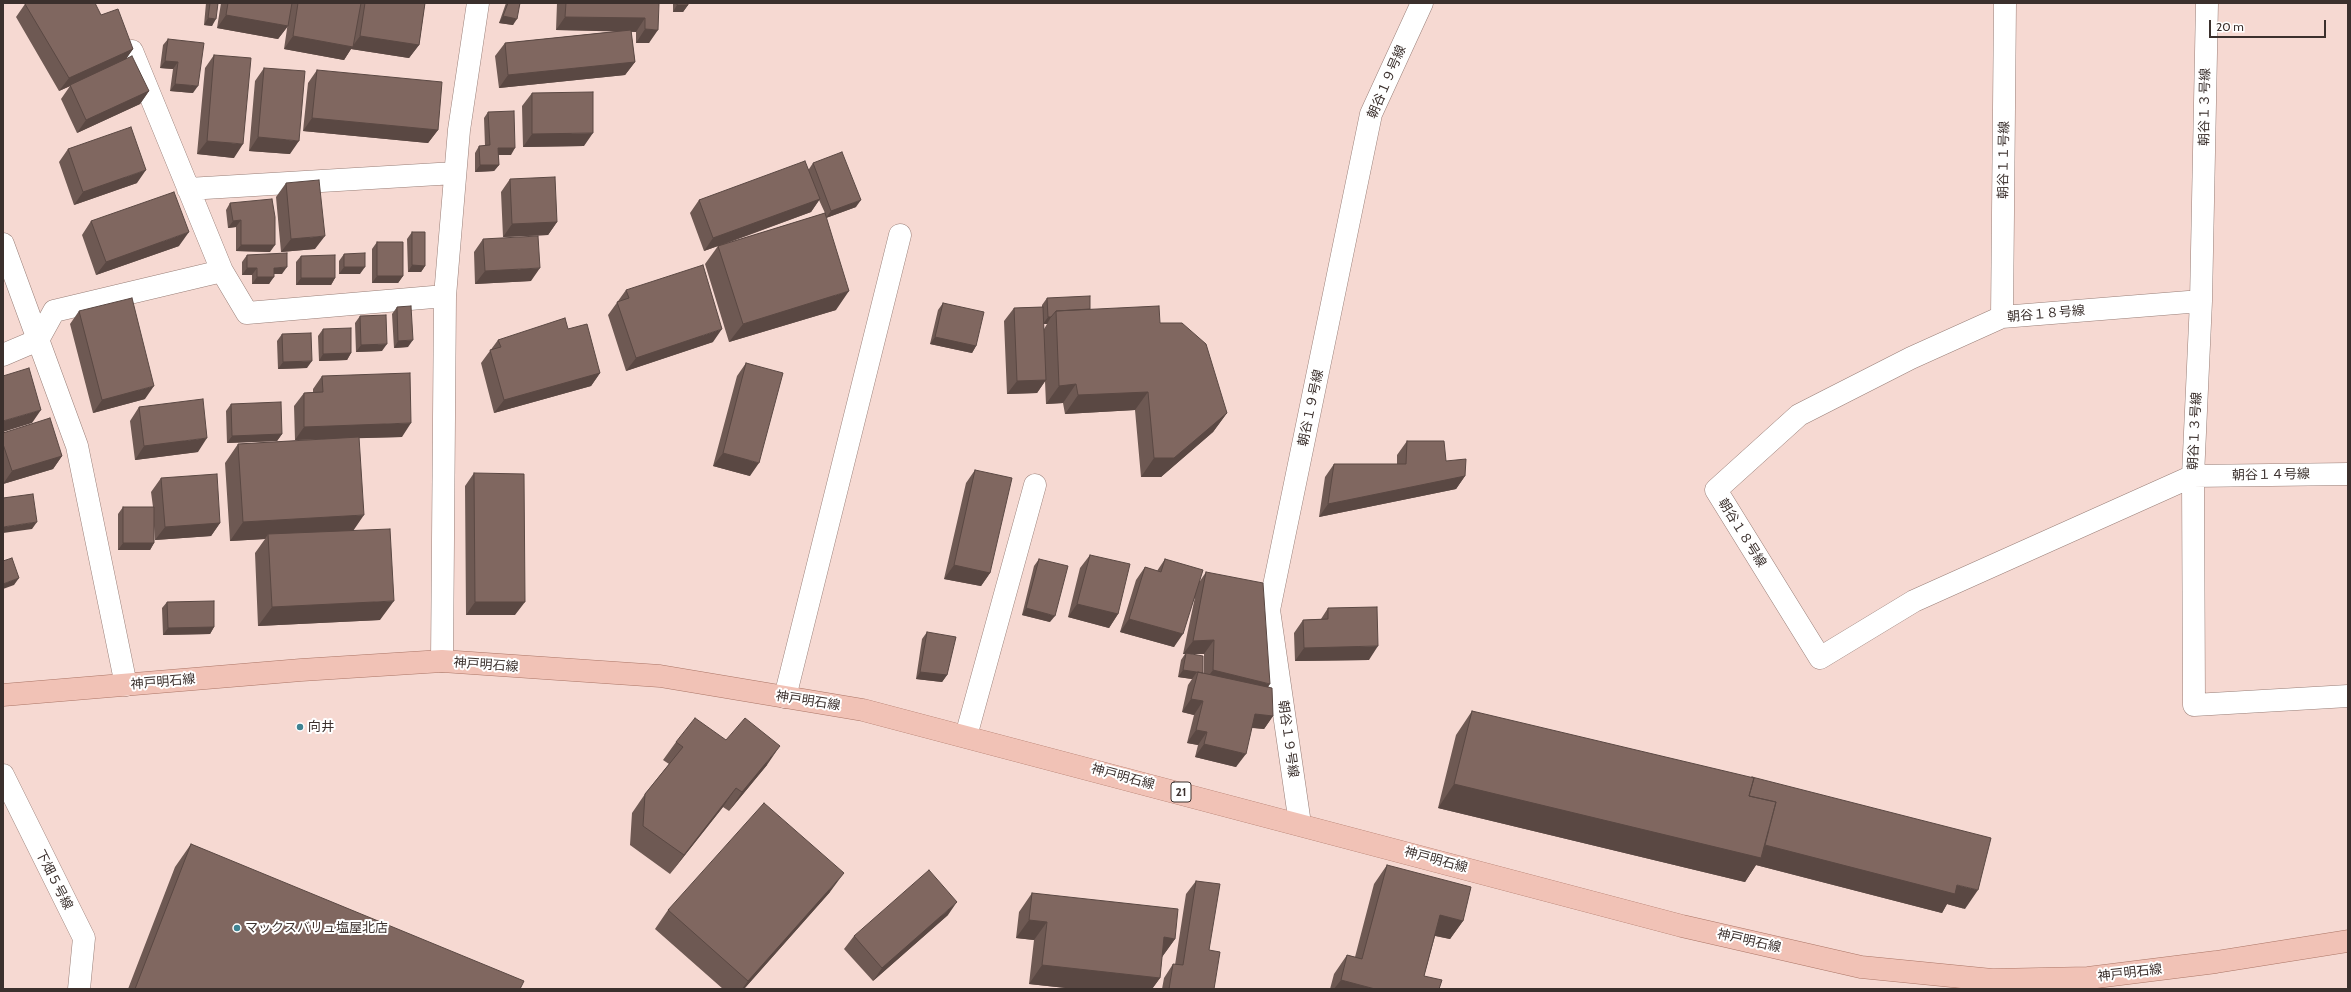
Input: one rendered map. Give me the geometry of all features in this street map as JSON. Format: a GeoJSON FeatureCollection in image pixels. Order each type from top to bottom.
{"type":"FeatureCollection","features":[{"type":"Feature","properties":{"kind":"main road","name":"神戸明石線"},"geometry":{"type":"LineString","coordinates":[[3,695],[302,670],[442,661],[660,676],[863,710],[1300,824],[1682,926],[1861,967],[1992,980],[2088,978],[2216,962],[2348,941]]}},
{"type":"Feature","properties":{"kind":"street"},"geometry":{"type":"LineString","coordinates":[[442,661],[445,296],[459,130],[478,3]]}},
{"type":"Feature","properties":{"kind":"street","name":"朝谷１９号線"},"geometry":{"type":"LineString","coordinates":[[1300,824],[1269,610],[1371,114],[1422,3]]}},
{"type":"Feature","properties":{"kind":"street","name":"朝谷１１号線"},"geometry":{"type":"LineString","coordinates":[[2002,317],[2005,3]]}},
{"type":"Feature","properties":{"kind":"street","name":"朝谷１３号線"},"geometry":{"type":"LineString","coordinates":[[2207,3],[2201,301],[2193,476],[2194,705],[2348,696]]}},
{"type":"Feature","properties":{"kind":"street"},"geometry":{"type":"LineString","coordinates":[[132,51],[222,271],[247,313],[445,296]]}},
{"type":"Feature","properties":{"kind":"street"},"geometry":{"type":"LineString","coordinates":[[188,189],[455,173]]}},
{"type":"Feature","properties":{"kind":"street"},"geometry":{"type":"LineString","coordinates":[[785,697],[900,235]]}},
{"type":"Feature","properties":{"kind":"street"},"geometry":{"type":"LineString","coordinates":[[3,244],[77,446],[126,685]]}},
{"type":"Feature","properties":{"kind":"street"},"geometry":{"type":"LineString","coordinates":[[3,355],[38,340],[54,311],[222,271]]}},
{"type":"Feature","properties":{"kind":"street","name":"朝谷１８号線"},"geometry":{"type":"LineString","coordinates":[[2193,476],[1914,601],[1820,658],[1716,490],[1799,415],[1911,358],[2002,317],[2201,301]]}},
{"type":"Feature","properties":{"kind":"street","name":"朝谷１４号線"},"geometry":{"type":"LineString","coordinates":[[2193,476],[2348,474]]}},
{"type":"Feature","properties":{"kind":"street"},"geometry":{"type":"LineString","coordinates":[[966,736],[1035,485]]}},
{"type":"Feature","properties":{"kind":"street","name":"下畑５号線"},"geometry":{"type":"LineString","coordinates":[[3,775],[84,938],[79,989]]}},
{"type":"Feature","properties":{"kind":"building"},"geometry":{"type":"Polygon","coordinates":[[[95,3],[101,15],[118,9],[133,49],[69,78],[25,4],[95,3]]]}},
{"type":"Feature","properties":{"kind":"building"},"geometry":{"type":"Polygon","coordinates":[[[210,3],[218,3],[216,19],[208,18],[210,3]]]}},
{"type":"Feature","properties":{"kind":"building"},"geometry":{"type":"Polygon","coordinates":[[[228,3],[292,3],[288,26],[226,15],[228,3]]]}},
{"type":"Feature","properties":{"kind":"building"},"geometry":{"type":"Polygon","coordinates":[[[298,3],[361,3],[353,47],[293,36],[298,3]]]}},
{"type":"Feature","properties":{"kind":"building"},"geometry":{"type":"Polygon","coordinates":[[[365,3],[425,3],[419,45],[360,36],[365,3]]]}},
{"type":"Feature","properties":{"kind":"building"},"geometry":{"type":"Polygon","coordinates":[[[508,3],[520,3],[517,19],[503,16],[508,3]]]}},
{"type":"Feature","properties":{"kind":"building"},"geometry":{"type":"Polygon","coordinates":[[[566,3],[659,3],[658,30],[645,29],[645,18],[565,17],[566,3]]]}},
{"type":"Feature","properties":{"kind":"building"},"geometry":{"type":"Polygon","coordinates":[[[677,3],[688,3],[688,5],[677,5],[677,3]]]}},
{"type":"Feature","properties":{"kind":"building"},"geometry":{"type":"Polygon","coordinates":[[[631,30],[635,62],[508,75],[505,43],[631,30]]]}},
{"type":"Feature","properties":{"kind":"building"},"geometry":{"type":"Polygon","coordinates":[[[168,39],[204,43],[198,86],[175,84],[178,62],[165,61],[168,39]]]}},
{"type":"Feature","properties":{"kind":"building"},"geometry":{"type":"Polygon","coordinates":[[[214,55],[251,58],[243,144],[207,141],[214,55]]]}},
{"type":"Feature","properties":{"kind":"building"},"geometry":{"type":"Polygon","coordinates":[[[132,56],[149,91],[86,120],[70,85],[132,56]]]}},
{"type":"Feature","properties":{"kind":"building"},"geometry":{"type":"Polygon","coordinates":[[[264,68],[305,71],[299,141],[258,137],[264,68]]]}},
{"type":"Feature","properties":{"kind":"building"},"geometry":{"type":"Polygon","coordinates":[[[317,70],[442,82],[438,130],[312,118],[317,70]]]}},
{"type":"Feature","properties":{"kind":"building"},"geometry":{"type":"Polygon","coordinates":[[[593,92],[593,133],[532,134],[532,93],[593,92]]]}},
{"type":"Feature","properties":{"kind":"building"},"geometry":{"type":"Polygon","coordinates":[[[514,111],[515,148],[498,148],[499,165],[480,165],[479,146],[490,145],[488,112],[514,111]]]}},
{"type":"Feature","properties":{"kind":"building"},"geometry":{"type":"Polygon","coordinates":[[[131,127],[146,170],[83,192],[68,149],[131,127]]]}},
{"type":"Feature","properties":{"kind":"building"},"geometry":{"type":"Polygon","coordinates":[[[842,152],[861,200],[831,211],[813,163],[842,152]]]}},
{"type":"Feature","properties":{"kind":"building"},"geometry":{"type":"Polygon","coordinates":[[[805,161],[820,199],[713,238],[699,200],[805,161]]]}},
{"type":"Feature","properties":{"kind":"building"},"geometry":{"type":"Polygon","coordinates":[[[555,177],[557,222],[512,224],[510,179],[555,177]]]}},
{"type":"Feature","properties":{"kind":"building"},"geometry":{"type":"Polygon","coordinates":[[[319,180],[325,236],[291,239],[286,183],[319,180]]]}},
{"type":"Feature","properties":{"kind":"building"},"geometry":{"type":"Polygon","coordinates":[[[174,192],[189,232],[106,262],[91,221],[174,192]]]}},
{"type":"Feature","properties":{"kind":"building"},"geometry":{"type":"Polygon","coordinates":[[[272,199],[275,217],[275,245],[241,245],[241,220],[233,221],[230,203],[272,199]]]}},
{"type":"Feature","properties":{"kind":"building"},"geometry":{"type":"Polygon","coordinates":[[[825,213],[849,291],[743,324],[718,246],[825,213]]]}},
{"type":"Feature","properties":{"kind":"building"},"geometry":{"type":"Polygon","coordinates":[[[412,232],[425,232],[425,266],[412,265],[412,232]]]}},
{"type":"Feature","properties":{"kind":"building"},"geometry":{"type":"Polygon","coordinates":[[[538,236],[540,268],[485,271],[483,239],[538,236]]]}},
{"type":"Feature","properties":{"kind":"building"},"geometry":{"type":"Polygon","coordinates":[[[377,242],[403,242],[403,276],[377,276],[377,242]]]}},
{"type":"Feature","properties":{"kind":"building"},"geometry":{"type":"Polygon","coordinates":[[[287,253],[287,267],[274,268],[274,277],[257,277],[257,268],[247,268],[247,255],[287,253]]]}},
{"type":"Feature","properties":{"kind":"building"},"geometry":{"type":"Polygon","coordinates":[[[365,253],[365,267],[344,267],[344,254],[365,253]]]}},
{"type":"Feature","properties":{"kind":"building"},"geometry":{"type":"Polygon","coordinates":[[[335,255],[335,278],[301,278],[301,256],[335,255]]]}},
{"type":"Feature","properties":{"kind":"building"},"geometry":{"type":"Polygon","coordinates":[[[703,265],[722,329],[636,358],[617,302],[629,298],[626,290],[703,265]]]}},
{"type":"Feature","properties":{"kind":"building"},"geometry":{"type":"Polygon","coordinates":[[[1090,296],[1090,309],[1056,311],[1051,317],[1048,317],[1047,298],[1090,296]]]}},
{"type":"Feature","properties":{"kind":"building"},"geometry":{"type":"Polygon","coordinates":[[[132,298],[154,386],[102,400],[79,311],[132,298]]]}},
{"type":"Feature","properties":{"kind":"building"},"geometry":{"type":"Polygon","coordinates":[[[943,303],[984,312],[976,346],[935,337],[943,303]]]}},
{"type":"Feature","properties":{"kind":"building"},"geometry":{"type":"Polygon","coordinates":[[[411,306],[413,340],[398,341],[397,307],[411,306]]]}},
{"type":"Feature","properties":{"kind":"building"},"geometry":{"type":"Polygon","coordinates":[[[1159,306],[1160,323],[1182,323],[1206,344],[1227,413],[1174,458],[1154,458],[1148,392],[1078,395],[1076,384],[1059,386],[1056,311],[1159,306]]]}},
{"type":"Feature","properties":{"kind":"building"},"geometry":{"type":"Polygon","coordinates":[[[1043,307],[1046,380],[1017,381],[1014,308],[1043,307]]]}},
{"type":"Feature","properties":{"kind":"building"},"geometry":{"type":"Polygon","coordinates":[[[386,315],[387,344],[361,345],[360,316],[386,315]]]}},
{"type":"Feature","properties":{"kind":"building"},"geometry":{"type":"Polygon","coordinates":[[[565,318],[568,329],[587,324],[600,373],[504,400],[490,350],[501,347],[498,340],[565,318]]]}},
{"type":"Feature","properties":{"kind":"building"},"geometry":{"type":"Polygon","coordinates":[[[351,328],[351,353],[323,354],[323,329],[351,328]]]}},
{"type":"Feature","properties":{"kind":"building"},"geometry":{"type":"Polygon","coordinates":[[[311,333],[312,361],[283,362],[282,334],[311,333]]]}},
{"type":"Feature","properties":{"kind":"building"},"geometry":{"type":"Polygon","coordinates":[[[746,363],[783,373],[759,463],[723,453],[746,363]]]}},
{"type":"Feature","properties":{"kind":"building"},"geometry":{"type":"Polygon","coordinates":[[[29,368],[41,410],[3,421],[3,376],[29,368]]]}},
{"type":"Feature","properties":{"kind":"building"},"geometry":{"type":"Polygon","coordinates":[[[410,373],[411,423],[304,427],[304,393],[323,392],[322,376],[410,373]]]}},
{"type":"Feature","properties":{"kind":"building"},"geometry":{"type":"Polygon","coordinates":[[[203,399],[207,438],[144,446],[139,407],[203,399]]]}},
{"type":"Feature","properties":{"kind":"building"},"geometry":{"type":"Polygon","coordinates":[[[281,402],[282,434],[232,436],[231,404],[281,402]]]}},
{"type":"Feature","properties":{"kind":"building"},"geometry":{"type":"Polygon","coordinates":[[[50,418],[62,456],[12,471],[3,444],[3,433],[50,418]]]}},
{"type":"Feature","properties":{"kind":"building"},"geometry":{"type":"Polygon","coordinates":[[[359,437],[364,515],[243,522],[238,444],[359,437]]]}},
{"type":"Feature","properties":{"kind":"building"},"geometry":{"type":"Polygon","coordinates":[[[1407,441],[1444,441],[1446,461],[1466,459],[1465,476],[1328,504],[1334,464],[1406,464],[1407,441]]]}},
{"type":"Feature","properties":{"kind":"building"},"geometry":{"type":"Polygon","coordinates":[[[975,470],[1012,478],[990,573],[954,565],[975,470]]]}},
{"type":"Feature","properties":{"kind":"building"},"geometry":{"type":"Polygon","coordinates":[[[474,473],[524,474],[525,602],[475,602],[474,473]]]}},
{"type":"Feature","properties":{"kind":"building"},"geometry":{"type":"Polygon","coordinates":[[[217,474],[220,523],[165,527],[161,478],[217,474]]]}},
{"type":"Feature","properties":{"kind":"building"},"geometry":{"type":"Polygon","coordinates":[[[33,494],[37,522],[3,527],[3,498],[33,494]]]}},
{"type":"Feature","properties":{"kind":"building"},"geometry":{"type":"Polygon","coordinates":[[[123,507],[154,507],[154,543],[123,543],[123,507]]]}},
{"type":"Feature","properties":{"kind":"building"},"geometry":{"type":"Polygon","coordinates":[[[390,529],[394,601],[272,607],[268,534],[390,529]]]}},
{"type":"Feature","properties":{"kind":"building"},"geometry":{"type":"Polygon","coordinates":[[[1090,555],[1130,564],[1118,614],[1077,604],[1090,555]]]}},
{"type":"Feature","properties":{"kind":"building"},"geometry":{"type":"Polygon","coordinates":[[[12,558],[19,578],[3,584],[3,561],[12,558]]]}},
{"type":"Feature","properties":{"kind":"building"},"geometry":{"type":"Polygon","coordinates":[[[1039,559],[1068,566],[1055,616],[1026,608],[1039,559]]]}},
{"type":"Feature","properties":{"kind":"building"},"geometry":{"type":"Polygon","coordinates":[[[1165,559],[1203,570],[1183,634],[1129,619],[1145,567],[1161,572],[1165,559]]]}},
{"type":"Feature","properties":{"kind":"building"},"geometry":{"type":"Polygon","coordinates":[[[1206,572],[1263,583],[1270,684],[1213,670],[1214,640],[1193,641],[1206,572]]]}},
{"type":"Feature","properties":{"kind":"building"},"geometry":{"type":"Polygon","coordinates":[[[214,601],[214,627],[168,628],[167,602],[214,601]]]}},
{"type":"Feature","properties":{"kind":"building"},"geometry":{"type":"Polygon","coordinates":[[[1377,607],[1378,646],[1304,648],[1303,620],[1328,619],[1328,608],[1377,607]]]}},
{"type":"Feature","properties":{"kind":"building"},"geometry":{"type":"Polygon","coordinates":[[[927,632],[956,637],[947,675],[920,672],[927,632]]]}},
{"type":"Feature","properties":{"kind":"building"},"geometry":{"type":"Polygon","coordinates":[[[1186,653],[1203,656],[1203,673],[1183,670],[1186,653]]]}},
{"type":"Feature","properties":{"kind":"building"},"geometry":{"type":"Polygon","coordinates":[[[1198,672],[1272,688],[1273,716],[1255,714],[1246,754],[1204,744],[1207,732],[1196,730],[1203,701],[1191,699],[1198,672]]]}},
{"type":"Feature","properties":{"kind":"building"},"geometry":{"type":"Polygon","coordinates":[[[1472,711],[1754,778],[1749,796],[1776,802],[1761,858],[1454,784],[1472,711]]]}},
{"type":"Feature","properties":{"kind":"building"},"geometry":{"type":"Polygon","coordinates":[[[695,718],[726,740],[745,718],[780,746],[742,792],[736,788],[684,855],[643,826],[645,794],[683,747],[676,742],[695,718]]]}},
{"type":"Feature","properties":{"kind":"building"},"geometry":{"type":"Polygon","coordinates":[[[1752,777],[1991,838],[1978,890],[1957,885],[1955,894],[1765,845],[1776,802],[1749,796],[1754,778],[1752,777]]]}},
{"type":"Feature","properties":{"kind":"building"},"geometry":{"type":"Polygon","coordinates":[[[764,803],[844,873],[748,981],[668,910],[764,803]]]}},
{"type":"Feature","properties":{"kind":"building","name":"マックスバリュ塩屋北店"},"geometry":{"type":"Polygon","coordinates":[[[191,844],[524,981],[520,989],[135,989],[191,844]]]}},
{"type":"Feature","properties":{"kind":"building"},"geometry":{"type":"Polygon","coordinates":[[[1387,865],[1471,887],[1463,921],[1440,915],[1424,976],[1442,980],[1439,989],[1375,989],[1341,980],[1347,955],[1362,959],[1387,865]]]}},
{"type":"Feature","properties":{"kind":"building"},"geometry":{"type":"Polygon","coordinates":[[[929,870],[957,902],[882,968],[854,936],[929,870]]]}},
{"type":"Feature","properties":{"kind":"building"},"geometry":{"type":"Polygon","coordinates":[[[1196,881],[1220,884],[1209,950],[1220,952],[1214,989],[1169,989],[1173,964],[1183,965],[1196,881]]]}},
{"type":"Feature","properties":{"kind":"building"},"geometry":{"type":"Polygon","coordinates":[[[1032,893],[1178,909],[1175,939],[1164,937],[1160,978],[1042,965],[1047,922],[1029,920],[1032,893]]]}},
{"type":"Feature","properties":{"kind":"place","name":"向井"},"geometry":{"type":"Point","coordinates":[300,727]}},
{"type":"Feature","properties":{"kind":"place","name":"マックスバリュ塩屋北店"},"geometry":{"type":"Point","coordinates":[237,928]}}]}
